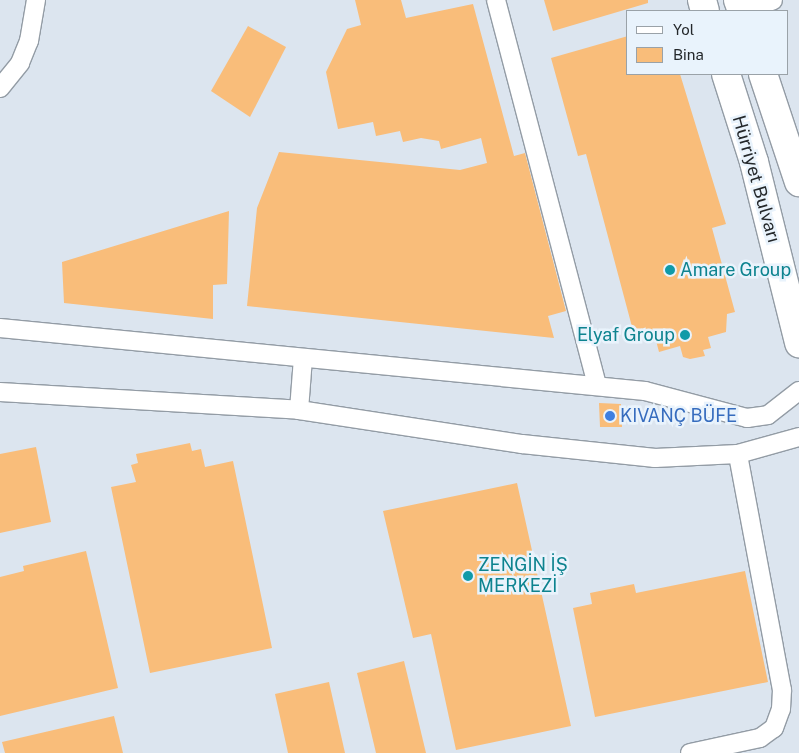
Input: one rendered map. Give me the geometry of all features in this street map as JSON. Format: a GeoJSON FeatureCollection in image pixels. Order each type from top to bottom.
{"type":"FeatureCollection","features":[{"type":"Feature","properties":{"kind":"main road","name":"Hürriyet Bulvarı"},"geometry":{"type":"LineString","coordinates":[[726,75],[795,311],[799,343]]}},
{"type":"Feature","properties":{"kind":"main road"},"geometry":{"type":"LineString","coordinates":[[763,75],[799,182]]}},
{"type":"Feature","properties":{"kind":"street"},"geometry":{"type":"LineString","coordinates":[[0,88],[20,63],[29,41],[36,0]]}},
{"type":"Feature","properties":{"kind":"street"},"geometry":{"type":"LineString","coordinates":[[496,0],[597,385]]}},
{"type":"Feature","properties":{"kind":"street"},"geometry":{"type":"LineString","coordinates":[[747,10],[773,0]]}},
{"type":"Feature","properties":{"kind":"street"},"geometry":{"type":"LineString","coordinates":[[0,328],[597,385],[645,391],[747,418],[768,415],[799,391]]}},
{"type":"Feature","properties":{"kind":"street"},"geometry":{"type":"LineString","coordinates":[[299,410],[303,358]]}},
{"type":"Feature","properties":{"kind":"street"},"geometry":{"type":"LineString","coordinates":[[0,392],[299,410],[655,458],[738,454],[799,437]]}},
{"type":"Feature","properties":{"kind":"street"},"geometry":{"type":"LineString","coordinates":[[690,753],[760,738],[774,728],[780,709],[782,690],[738,454]]}},
{"type":"Feature","properties":{"kind":"building"},"geometry":{"type":"Polygon","coordinates":[[[355,0],[401,0],[406,18],[473,4],[514,156],[525,153],[566,311],[548,316],[554,338],[247,306],[257,208],[279,152],[460,170],[487,163],[481,138],[441,149],[439,141],[421,138],[403,142],[400,131],[376,136],[373,122],[338,129],[326,72],[347,29],[361,25],[355,0]]]}},
{"type":"Feature","properties":{"kind":"building"},"geometry":{"type":"Polygon","coordinates":[[[544,0],[648,0],[648,3],[553,31],[544,0]]]}},
{"type":"Feature","properties":{"kind":"building"},"geometry":{"type":"Polygon","coordinates":[[[248,26],[286,47],[250,117],[211,91],[248,26]]]}},
{"type":"Feature","properties":{"kind":"building"},"geometry":{"type":"Polygon","coordinates":[[[626,37],[626,75],[680,75],[726,224],[712,228],[735,312],[727,314],[726,332],[708,337],[711,348],[703,350],[705,356],[690,359],[683,357],[680,346],[659,352],[654,333],[635,338],[586,154],[578,156],[551,58],[626,37]]]}},
{"type":"Feature","properties":{"kind":"building"},"geometry":{"type":"Polygon","coordinates":[[[229,211],[227,284],[213,285],[213,319],[64,303],[62,262],[229,211]]]}},
{"type":"Feature","properties":{"kind":"building","name":"KIVANÇ BÜFE"},"geometry":{"type":"Polygon","coordinates":[[[599,403],[621,404],[622,427],[600,427],[599,403]]]}},
{"type":"Feature","properties":{"kind":"building"},"geometry":{"type":"Polygon","coordinates":[[[190,443],[192,451],[201,449],[205,467],[233,461],[272,648],[150,673],[111,487],[136,482],[131,465],[138,463],[136,454],[190,443]]]}},
{"type":"Feature","properties":{"kind":"building"},"geometry":{"type":"Polygon","coordinates":[[[36,447],[51,522],[0,533],[0,454],[36,447]]]}},
{"type":"Feature","properties":{"kind":"building"},"geometry":{"type":"Polygon","coordinates":[[[517,483],[571,726],[456,750],[431,634],[413,638],[383,511],[517,483]]]}},
{"type":"Feature","properties":{"kind":"building"},"geometry":{"type":"Polygon","coordinates":[[[86,551],[118,688],[0,716],[0,577],[24,571],[23,566],[86,551]]]}},
{"type":"Feature","properties":{"kind":"building"},"geometry":{"type":"Polygon","coordinates":[[[745,571],[768,682],[595,717],[573,608],[592,604],[590,593],[634,584],[636,593],[745,571]]]}},
{"type":"Feature","properties":{"kind":"building"},"geometry":{"type":"Polygon","coordinates":[[[404,661],[426,753],[376,753],[357,673],[404,661]]]}},
{"type":"Feature","properties":{"kind":"building"},"geometry":{"type":"Polygon","coordinates":[[[329,682],[345,753],[288,753],[275,694],[329,682]]]}},
{"type":"Feature","properties":{"kind":"building"},"geometry":{"type":"Polygon","coordinates":[[[114,716],[123,753],[5,753],[2,742],[114,716]]]}},
{"type":"Feature","properties":{"kind":"place","name":"Amare Group"},"geometry":{"type":"Point","coordinates":[670,270]}},
{"type":"Feature","properties":{"kind":"place","name":"Elyaf Group"},"geometry":{"type":"Point","coordinates":[685,335]}},
{"type":"Feature","properties":{"kind":"place","name":"KIVANÇ BÜFE"},"geometry":{"type":"Point","coordinates":[610,416]}},
{"type":"Feature","properties":{"kind":"place","name":"ZENGİN İŞ MERKEZİ"},"geometry":{"type":"Point","coordinates":[468,576]}}]}
